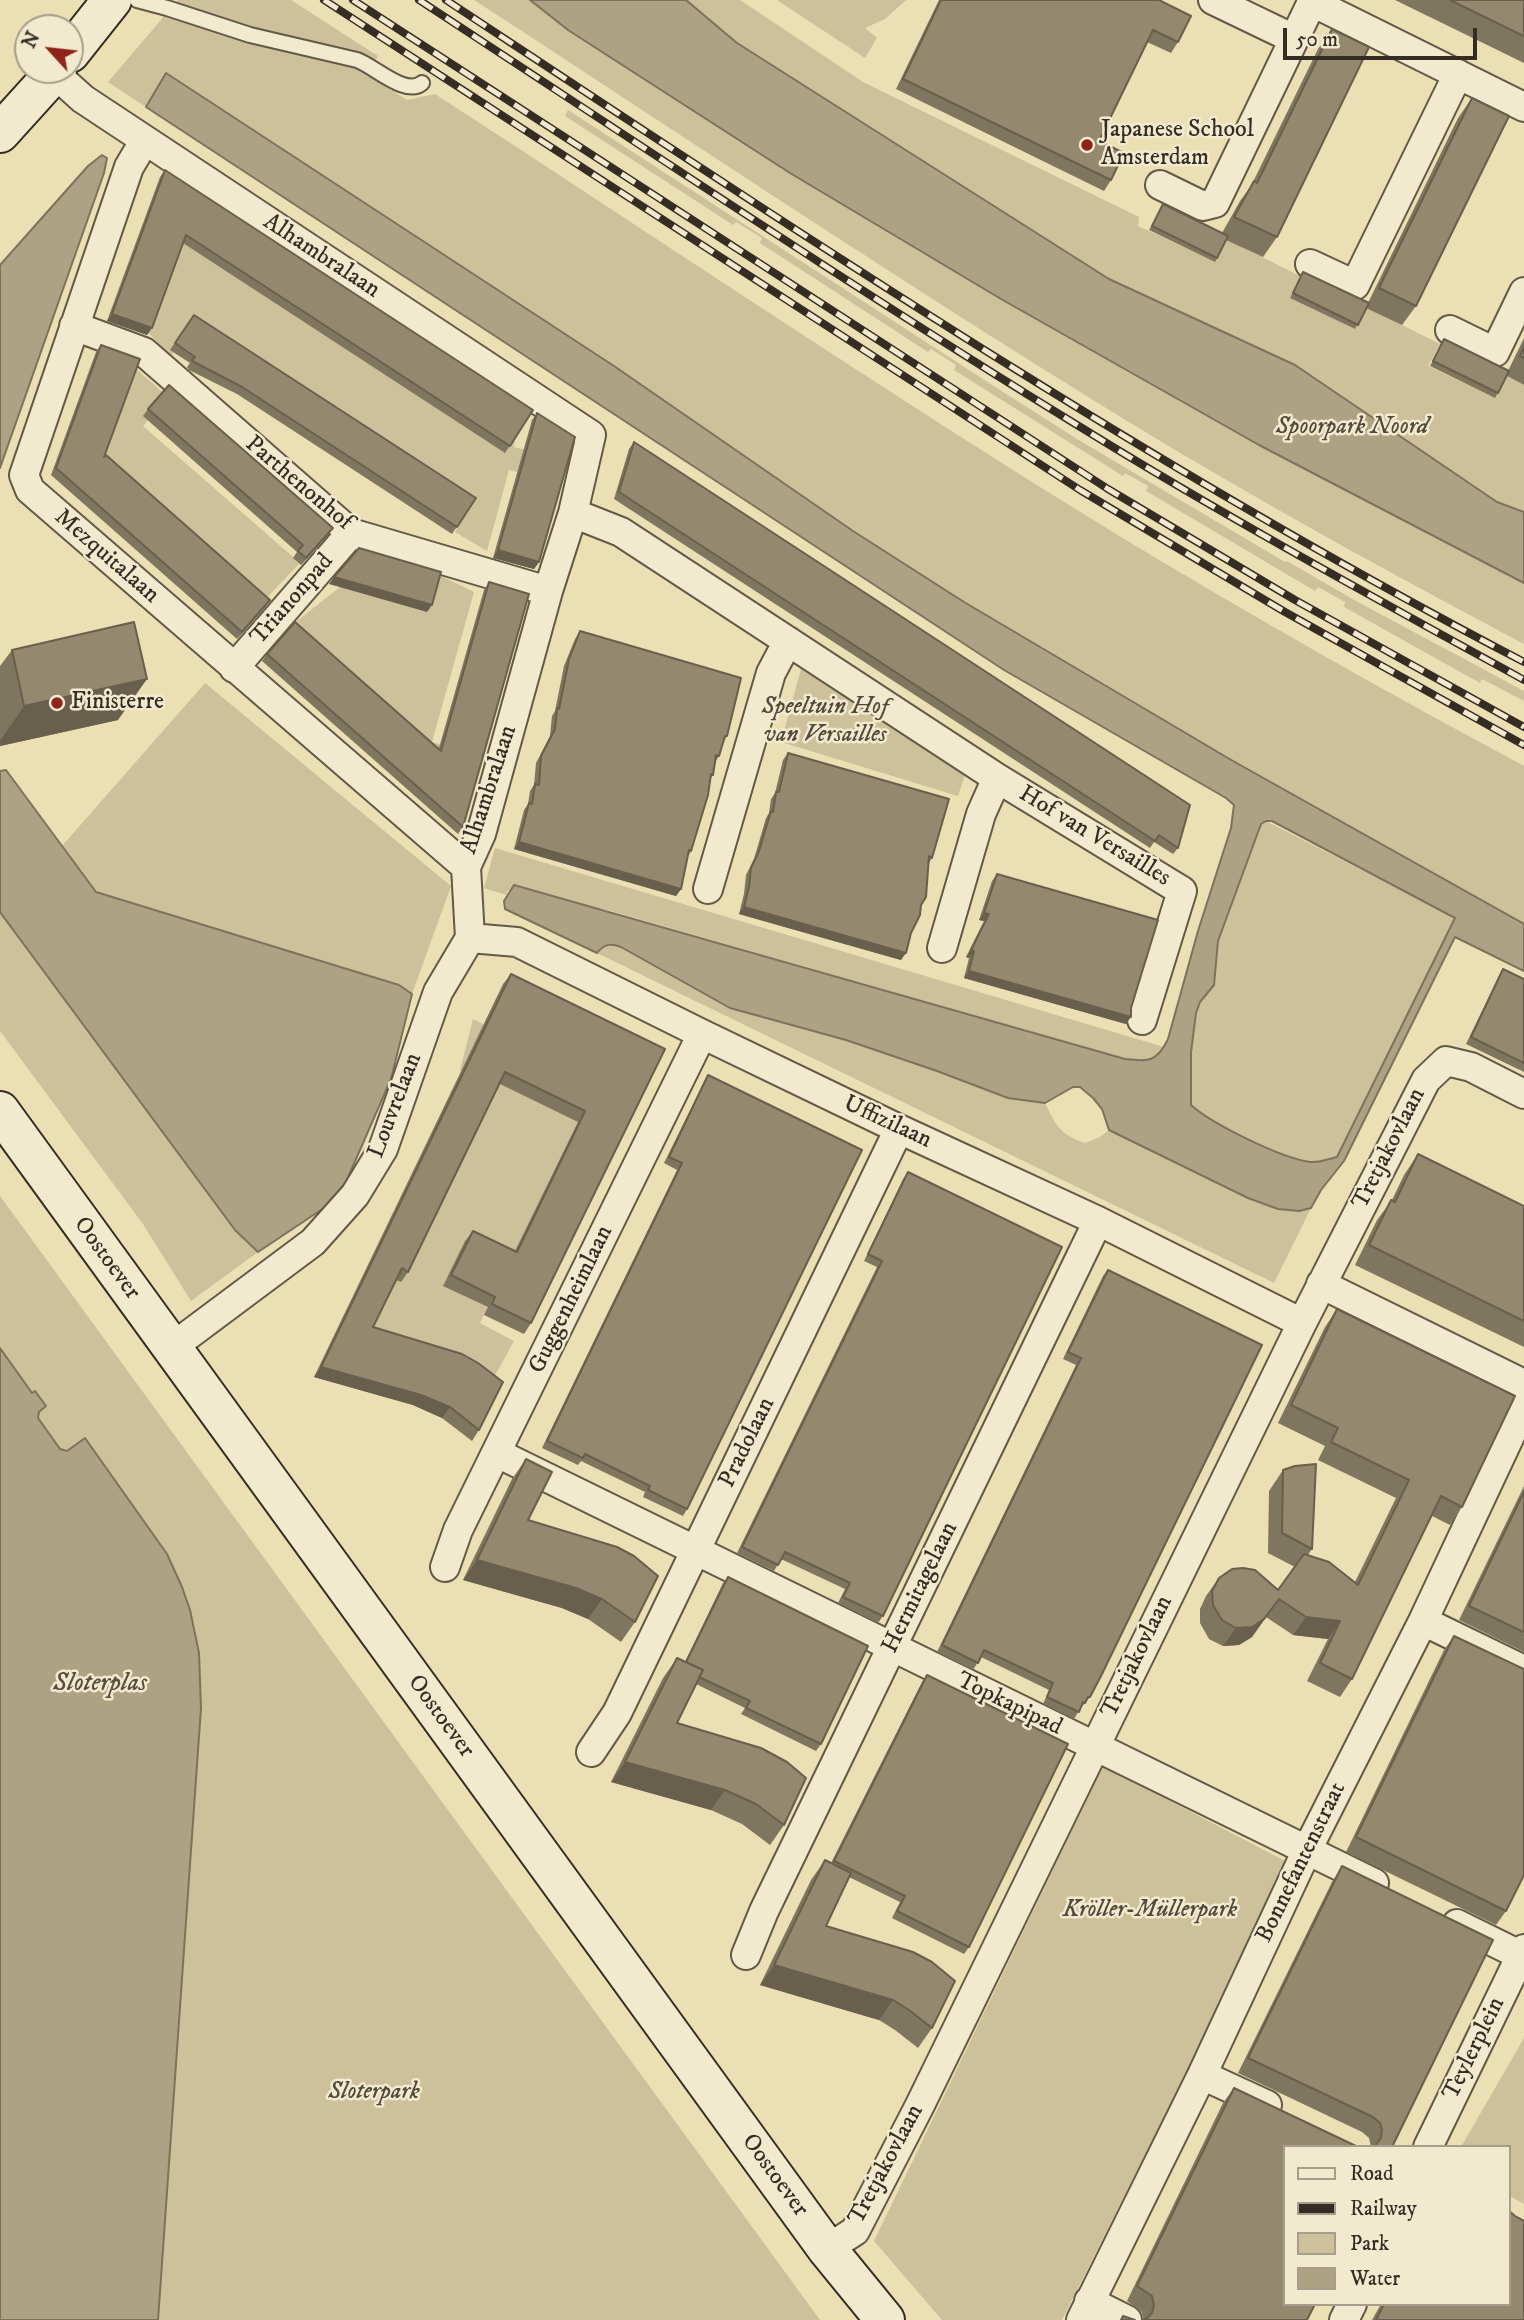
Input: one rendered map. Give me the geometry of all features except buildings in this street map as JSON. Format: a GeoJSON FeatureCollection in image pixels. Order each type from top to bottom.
{"type":"FeatureCollection","features":[{"type":"Feature","properties":{"kind":"main road"},"geometry":{"type":"LineString","coordinates":[[84,36],[112,0]]}},
{"type":"Feature","properties":{"kind":"main road"},"geometry":{"type":"LineString","coordinates":[[0,133],[44,84]]}},
{"type":"Feature","properties":{"kind":"main road","name":"Oostoever"},"geometry":{"type":"LineString","coordinates":[[0,1111],[827,2249],[885,2320]]}},
{"type":"Feature","properties":{"kind":"street"},"geometry":{"type":"LineString","coordinates":[[1213,0],[1294,39]]}},
{"type":"Feature","properties":{"kind":"street"},"geometry":{"type":"LineString","coordinates":[[1160,185],[1203,206],[1215,203],[1312,1],[1524,107]]}},
{"type":"Feature","properties":{"kind":"street"},"geometry":{"type":"LineString","coordinates":[[1310,264],[1355,285],[1458,74]]}},
{"type":"Feature","properties":{"kind":"street","name":"Alhambralaan"},"geometry":{"type":"LineString","coordinates":[[73,84],[83,99],[145,141],[591,435],[573,513],[548,592],[481,834],[466,867]]}},
{"type":"Feature","properties":{"kind":"street","name":"Mezquitalaan"},"geometry":{"type":"LineString","coordinates":[[145,141],[129,167],[24,475],[30,490],[466,867]]}},
{"type":"Feature","properties":{"kind":"street"},"geometry":{"type":"LineString","coordinates":[[1450,330],[1495,352],[1524,292]]}},
{"type":"Feature","properties":{"kind":"street","name":"Parthenonhof"},"geometry":{"type":"LineString","coordinates":[[75,326],[144,352],[351,533],[548,592]]}},
{"type":"Feature","properties":{"kind":"street","name":"Hof van Versailles"},"geometry":{"type":"LineString","coordinates":[[573,513],[621,532],[997,778],[1182,891],[1142,1020]]}},
{"type":"Feature","properties":{"kind":"street","name":"Trianonpad"},"geometry":{"type":"LineString","coordinates":[[234,668],[351,533]]}},
{"type":"Feature","properties":{"kind":"street"},"geometry":{"type":"LineString","coordinates":[[708,889],[771,673],[788,641]]}},
{"type":"Feature","properties":{"kind":"street","name":"Hof van Versailles"},"geometry":{"type":"LineString","coordinates":[[942,948],[981,814],[997,778]]}},
{"type":"Feature","properties":{"kind":"street"},"geometry":{"type":"LineString","coordinates":[[466,867],[470,938]]}},
{"type":"Feature","properties":{"kind":"street","name":"Uffizilaan"},"geometry":{"type":"LineString","coordinates":[[470,938],[517,942],[702,1034],[1098,1221],[1302,1322]]}},
{"type":"Feature","properties":{"kind":"street","name":"Louvrelaan"},"geometry":{"type":"LineString","coordinates":[[171,1348],[313,1242],[355,1195],[383,1149],[438,992],[470,938]]}},
{"type":"Feature","properties":{"kind":"street","name":"Guggenheimlaan"},"geometry":{"type":"LineString","coordinates":[[445,1567],[458,1530],[702,1034]]}},
{"type":"Feature","properties":{"kind":"street","name":"Tretjakovlaan"},"geometry":{"type":"LineString","coordinates":[[827,2249],[855,2231],[908,2128],[1302,1322],[1426,1080],[1446,1061],[1471,1066],[1524,1094]]}},
{"type":"Feature","properties":{"kind":"street","name":"Pradolaan"},"geometry":{"type":"LineString","coordinates":[[591,1752],[617,1713],[900,1129]]}},
{"type":"Feature","properties":{"kind":"street","name":"Hermitagelaan"},"geometry":{"type":"LineString","coordinates":[[746,1955],[764,1911],[1098,1221]]}},
{"type":"Feature","properties":{"kind":"street"},"geometry":{"type":"LineString","coordinates":[[1321,1284],[1524,1384]]}},
{"type":"Feature","properties":{"kind":"street","name":"Bonnefantenstraat"},"geometry":{"type":"LineString","coordinates":[[1085,2311],[1202,2075],[1307,1850],[1423,1621],[1524,1406]]}},
{"type":"Feature","properties":{"kind":"street","name":"Topkapipad"},"geometry":{"type":"LineString","coordinates":[[497,1453],[1402,1897]]}},
{"type":"Feature","properties":{"kind":"street"},"geometry":{"type":"LineString","coordinates":[[1423,1621],[1524,1670]]}},
{"type":"Feature","properties":{"kind":"street"},"geometry":{"type":"LineString","coordinates":[[1437,1915],[1523,1954]]}},
{"type":"Feature","properties":{"kind":"street","name":"Teylerplein"},"geometry":{"type":"LineString","coordinates":[[1429,2145],[1523,1954]]}},
{"type":"Feature","properties":{"kind":"street"},"geometry":{"type":"LineString","coordinates":[[1202,2075],[1285,2113]]}},
{"type":"Feature","properties":{"kind":"street"},"geometry":{"type":"LineString","coordinates":[[1085,2311],[1127,2320]]}},
{"type":"Feature","properties":{"kind":"lane"},"geometry":{"type":"LineString","coordinates":[[137,0],[250,35],[357,60],[407,88],[417,88],[422,83]]}},
{"type":"Feature","properties":{"kind":"green space"},"geometry":{"type":"Polygon","coordinates":[[[178,0],[291,0],[378,56],[367,75],[407,100],[435,94],[1030,481],[1319,653],[1524,766],[1524,924],[1233,761],[964,602],[853,531],[614,366],[166,73],[146,107],[108,82],[178,0]]]}},
{"type":"Feature","properties":{"kind":"green space","name":"Spoorpark Noord"},"geometry":{"type":"Polygon","coordinates":[[[474,0],[740,0],[863,82],[1139,217],[1138,226],[1214,261],[1226,239],[1300,276],[1290,298],[1355,329],[1366,307],[1440,344],[1428,366],[1493,397],[1506,376],[1524,385],[1524,644],[1287,515],[1113,413],[474,0]]]}},
{"type":"Feature","properties":{"kind":"green space"},"geometry":{"type":"Polygon","coordinates":[[[777,0],[906,0],[885,19],[865,28],[877,38],[865,58],[777,0]]]}},
{"type":"Feature","properties":{"kind":"green space"},"geometry":{"type":"Polygon","coordinates":[[[568,110],[1077,439],[1285,562],[1524,691],[1524,701],[1482,679],[1480,683],[1344,607],[1345,602],[1318,587],[1315,591],[1146,491],[1148,486],[1125,473],[1123,476],[954,370],[956,365],[931,349],[928,352],[760,243],[762,238],[736,222],[733,225],[565,116],[568,110]]]}},
{"type":"Feature","properties":{"kind":"green space"},"geometry":{"type":"Polygon","coordinates":[[[170,219],[505,438],[515,441],[514,447],[534,452],[528,475],[509,470],[487,551],[455,532],[471,505],[188,330],[171,357],[142,326],[170,219]]]}},
{"type":"Feature","properties":{"kind":"green space"},"geometry":{"type":"Polygon","coordinates":[[[133,366],[168,397],[143,426],[300,563],[257,608],[94,467],[133,366]]]}},
{"type":"Feature","properties":{"kind":"green space"},"geometry":{"type":"Polygon","coordinates":[[[437,574],[474,592],[432,742],[449,747],[442,773],[283,632],[349,580],[437,574]]]}},
{"type":"Feature","properties":{"kind":"green space","name":"Speeltuin Hof van Versailles"},"geometry":{"type":"Polygon","coordinates":[[[801,669],[966,771],[958,796],[781,742],[801,669]]]}},
{"type":"Feature","properties":{"kind":"green space"},"geometry":{"type":"Polygon","coordinates":[[[205,683],[451,886],[412,994],[399,985],[96,892],[62,846],[205,683]]]}},
{"type":"Feature","properties":{"kind":"green space"},"geometry":{"type":"Polygon","coordinates":[[[1266,821],[1455,918],[1337,1157],[1316,1162],[1297,1159],[1265,1147],[1215,1122],[1191,1105],[1191,1052],[1196,1013],[1200,1002],[1214,985],[1218,941],[1261,824],[1266,821]]]}},
{"type":"Feature","properties":{"kind":"green space"},"geometry":{"type":"Polygon","coordinates":[[[495,848],[1164,1047],[1152,1058],[1125,1059],[608,910],[508,890],[506,895],[484,888],[495,848]]]}},
{"type":"Feature","properties":{"kind":"green space"},"geometry":{"type":"Polygon","coordinates":[[[0,912],[235,1230],[258,1252],[191,1301],[143,1224],[0,1031],[0,912]]]}},
{"type":"Feature","properties":{"kind":"green space"},"geometry":{"type":"Polygon","coordinates":[[[611,944],[730,1008],[846,1040],[1008,1098],[1045,1103],[1060,1129],[1077,1140],[1085,1143],[1109,1130],[1248,1198],[1278,1209],[1299,1211],[1311,1208],[1274,1283],[597,953],[604,946],[611,944]]]}},
{"type":"Feature","properties":{"kind":"green space"},"geometry":{"type":"Polygon","coordinates":[[[473,1019],[628,1094],[577,1128],[480,1323],[514,1341],[486,1392],[366,1339],[491,1085],[460,1070],[473,1019]]]}},
{"type":"Feature","properties":{"kind":"green space","name":"Sloterpark"},"geometry":{"type":"Polygon","coordinates":[[[0,1196],[820,2320],[138,2320],[0,1426],[0,1196]]]}},
{"type":"Feature","properties":{"kind":"green space","name":"Kröller-Müllerpark"},"geometry":{"type":"Polygon","coordinates":[[[1103,1766],[1291,1864],[1062,2320],[942,2320],[874,2241],[1103,1766]]]}},
{"type":"Feature","properties":{"kind":"green space"},"geometry":{"type":"Polygon","coordinates":[[[1524,2038],[1524,2204],[1510,2196],[1510,2145],[1462,2145],[1524,2038]]]}},
{"type":"Feature","properties":{"kind":"water"},"geometry":{"type":"Polygon","coordinates":[[[530,0],[686,0],[737,43],[1109,279],[1295,365],[1497,502],[1524,512],[1524,583],[1259,445],[1001,299],[790,173],[568,30],[530,0]]]}},
{"type":"Feature","properties":{"kind":"water"},"geometry":{"type":"Polygon","coordinates":[[[166,73],[614,366],[853,531],[964,602],[1233,761],[1524,924],[1524,971],[1455,937],[1344,1161],[1321,1190],[1311,1208],[1299,1211],[1278,1209],[1248,1198],[1109,1130],[1102,1109],[1080,1087],[1073,1087],[1045,1103],[1008,1098],[846,1040],[730,1008],[621,947],[608,945],[597,953],[505,909],[504,901],[514,885],[1125,1059],[1146,1060],[1156,1056],[1168,1039],[1198,931],[1231,828],[1234,805],[1004,670],[146,107],[166,73]],[[1272,821],[1261,824],[1218,941],[1214,985],[1200,1002],[1196,1013],[1191,1052],[1191,1105],[1247,1139],[1297,1159],[1316,1162],[1337,1157],[1455,918],[1272,821]]]}},
{"type":"Feature","properties":{"kind":"water"},"geometry":{"type":"Polygon","coordinates":[[[102,155],[107,158],[104,173],[0,468],[0,265],[88,166],[102,155]]]}},
{"type":"Feature","properties":{"kind":"water"},"geometry":{"type":"Polygon","coordinates":[[[6,770],[96,892],[399,985],[412,994],[391,1079],[339,1198],[258,1252],[235,1230],[0,912],[0,771],[6,770]]]}},
{"type":"Feature","properties":{"kind":"water","name":"Sloterplas"},"geometry":{"type":"Polygon","coordinates":[[[0,1348],[32,1393],[35,1391],[46,1406],[39,1412],[38,1418],[60,1449],[67,1451],[85,1438],[167,1554],[190,1610],[199,1653],[201,1708],[158,2320],[0,2320],[0,1348]]]}},
{"type":"Feature","properties":{"kind":"railway"},"geometry":{"type":"LineString","coordinates":[[324,0],[1080,490],[1285,612],[1524,745]]}},
{"type":"Feature","properties":{"kind":"railway"},"geometry":{"type":"LineString","coordinates":[[353,0],[1108,489],[1295,600],[1524,727]]}},
{"type":"Feature","properties":{"kind":"railway"},"geometry":{"type":"LineString","coordinates":[[419,0],[832,270],[1082,428],[1246,525],[1524,680]]}},
{"type":"Feature","properties":{"kind":"railway"},"geometry":{"type":"LineString","coordinates":[[446,0],[843,260],[1111,428],[1384,587],[1524,662]]}},
{"type":"Feature","properties":{"kind":"place","name":"Japanese School Amsterdam"},"geometry":{"type":"Point","coordinates":[1087,145]}},
{"type":"Feature","properties":{"kind":"place","name":"Finisterre"},"geometry":{"type":"Point","coordinates":[57,703]}}]}
